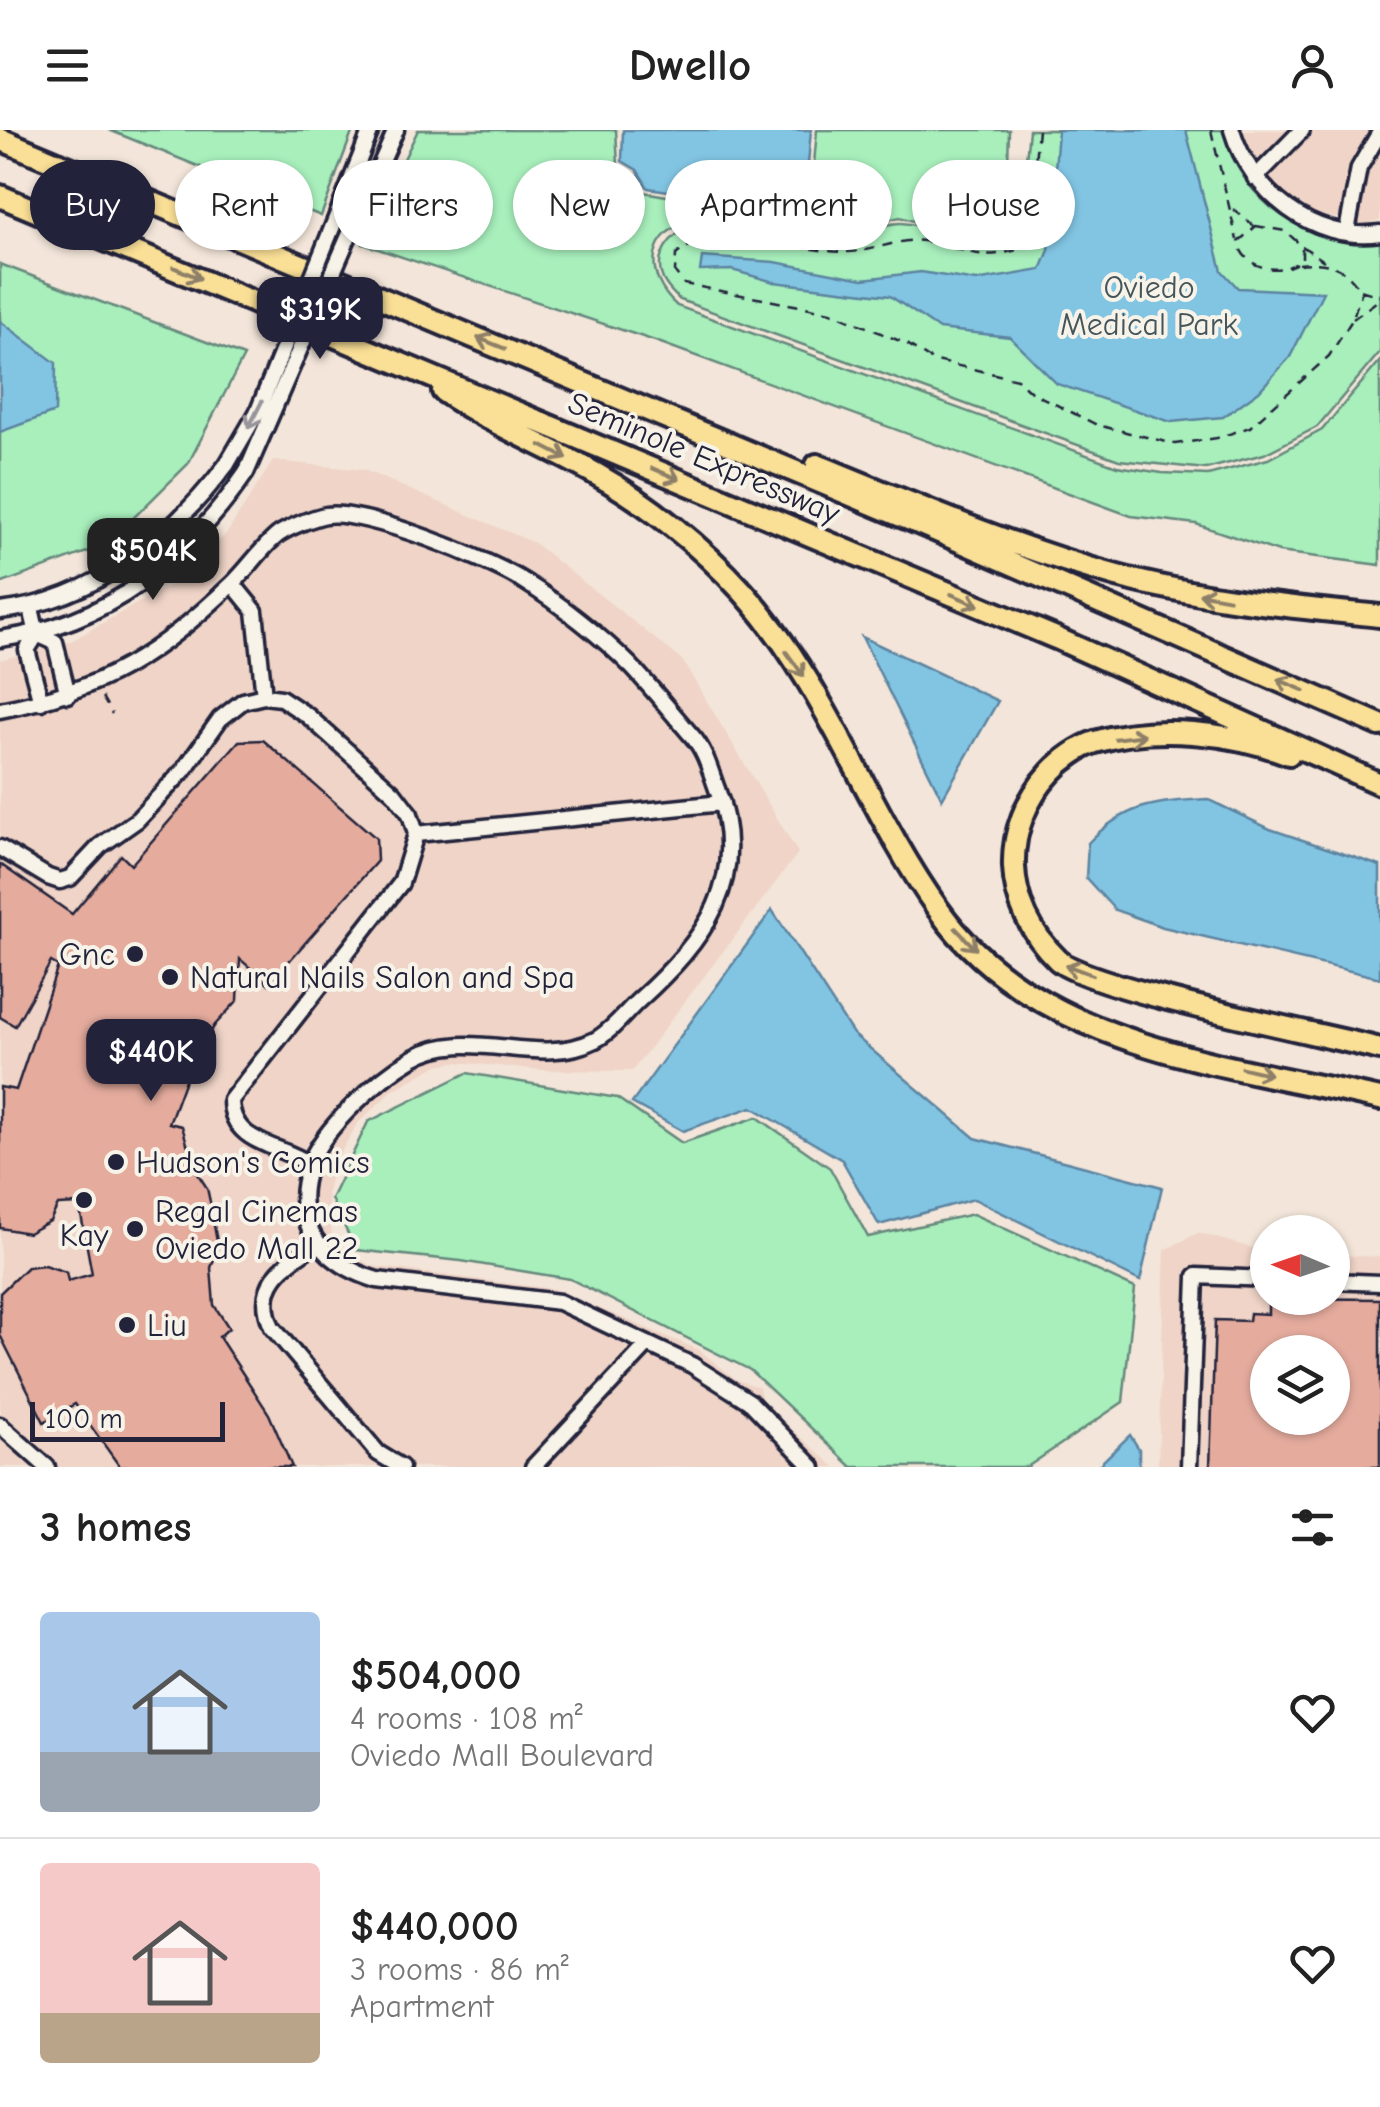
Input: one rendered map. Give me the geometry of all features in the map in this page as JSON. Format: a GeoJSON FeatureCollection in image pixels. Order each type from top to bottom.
{"type":"FeatureCollection","features":[{"type":"Feature","properties":{"kind":"highway","name":"Seminole Expressway"},"geometry":{"type":"LineString","coordinates":[[0,138],[612,393],[1380,725]]}},
{"type":"Feature","properties":{"kind":"highway"},"geometry":{"type":"LineString","coordinates":[[0,196],[401,364],[599,475],[692,542],[745,594],[810,684],[939,910],[996,970],[1085,1025],[1168,1050],[1380,1099]]}},
{"type":"Feature","properties":{"kind":"highway"},"geometry":{"type":"LineString","coordinates":[[612,393],[739,434],[982,531],[1118,576],[1265,604],[1380,616]]}},
{"type":"Feature","properties":{"kind":"highway","name":"Seminole Expressway"},"geometry":{"type":"LineString","coordinates":[[473,402],[1056,638],[1380,786]]}},
{"type":"Feature","properties":{"kind":"highway"},"geometry":{"type":"LineString","coordinates":[[1380,786],[1278,750],[1205,733],[1094,742],[1060,762],[1027,798],[1014,846],[1014,883],[1030,923],[1061,963],[1124,986],[1380,1049]]}},
{"type":"Feature","properties":{"kind":"street"},"geometry":{"type":"LineString","coordinates":[[0,612],[31,608],[102,579],[154,544],[199,502],[258,411],[371,130]]}},
{"type":"Feature","properties":{"kind":"street"},"geometry":{"type":"LineString","coordinates":[[0,639],[38,634],[131,593],[172,562],[214,519],[246,473],[396,130]]}},
{"type":"Feature","properties":{"kind":"street"},"geometry":{"type":"LineString","coordinates":[[1232,130],[1256,178],[1302,218],[1347,231],[1380,232]]}},
{"type":"Feature","properties":{"kind":"street"},"geometry":{"type":"LineString","coordinates":[[1256,178],[1302,130]]}},
{"type":"Feature","properties":{"kind":"street"},"geometry":{"type":"LineString","coordinates":[[1347,231],[1359,168],[1380,132]]}},
{"type":"Feature","properties":{"kind":"street"},"geometry":{"type":"LineString","coordinates":[[0,710],[94,686],[149,654],[233,584],[279,534],[326,514],[385,522],[523,580],[629,664],[700,745],[730,823],[720,902],[686,958],[596,1040],[555,1050],[456,1044],[416,1056],[358,1098],[309,1164],[305,1194],[316,1244],[333,1263],[377,1280],[559,1302],[692,1365],[750,1402],[812,1467]]}},
{"type":"Feature","properties":{"kind":"street"},"geometry":{"type":"LineString","coordinates":[[233,584],[255,611],[264,696]]}},
{"type":"Feature","properties":{"kind":"street"},"geometry":{"type":"LineString","coordinates":[[31,608],[38,634],[55,642],[68,695]]}},
{"type":"Feature","properties":{"kind":"street"},"geometry":{"type":"LineString","coordinates":[[38,634],[26,650],[41,702]]}},
{"type":"Feature","properties":{"kind":"street"},"geometry":{"type":"LineString","coordinates":[[0,848],[48,877],[60,881],[70,878],[100,846],[137,820],[184,770],[220,719],[243,701],[264,696],[280,698],[308,716],[394,793],[410,814],[416,834],[401,882],[231,1100],[231,1115],[242,1133],[309,1164]]}},
{"type":"Feature","properties":{"kind":"street"},"geometry":{"type":"LineString","coordinates":[[416,834],[722,804]]}},
{"type":"Feature","properties":{"kind":"street"},"geometry":{"type":"LineString","coordinates":[[316,1244],[272,1278],[266,1290],[266,1314],[272,1328],[378,1454],[401,1467]]}},
{"type":"Feature","properties":{"kind":"street"},"geometry":{"type":"LineString","coordinates":[[1189,1467],[1196,1276],[1250,1278]]}},
{"type":"Feature","properties":{"kind":"street"},"geometry":{"type":"LineString","coordinates":[[1350,1282],[1380,1283]]}},
{"type":"Feature","properties":{"kind":"street"},"geometry":{"type":"LineString","coordinates":[[533,1467],[648,1344]]}},
{"type":"Feature","properties":{"kind":"street"},"geometry":{"type":"LineString","coordinates":[[0,1426],[47,1467]]}},
{"type":"Feature","properties":{"kind":"path"},"geometry":{"type":"LineString","coordinates":[[1038,130],[1028,236],[1020,249],[984,258],[908,240],[846,252],[778,242],[697,240],[676,255],[675,272],[684,284],[707,292],[831,312],[907,344],[932,360],[1017,380],[1031,392],[1097,425],[1175,444],[1217,438],[1250,427],[1296,384],[1318,370],[1352,320],[1362,291]]}},
{"type":"Feature","properties":{"kind":"path"},"geometry":{"type":"LineString","coordinates":[[1211,130],[1240,252],[1264,268],[1286,269],[1325,262]]}},
{"type":"Feature","properties":{"kind":"path"},"geometry":{"type":"LineString","coordinates":[[1231,208],[1256,226],[1285,232],[1325,262],[1350,274],[1362,291],[1380,298]]}},
{"type":"Feature","properties":{"kind":"path"},"geometry":{"type":"LineString","coordinates":[[1238,242],[1256,226]]}},
{"type":"Feature","properties":{"kind":"path"},"geometry":{"type":"LineString","coordinates":[[1298,264],[1302,246]]}},
{"type":"Feature","properties":{"kind":"path"},"geometry":{"type":"LineString","coordinates":[[1352,320],[1380,298]]}},
{"type":"Feature","properties":{"kind":"path"},"geometry":{"type":"LineString","coordinates":[[102,698],[112,714]]}},
{"type":"Feature","properties":{"kind":"shaded area"},"geometry":{"type":"Polygon","coordinates":[[[1242,130],[1380,130],[1380,220],[1366,224],[1303,212],[1272,187],[1248,151],[1242,130]]]}},
{"type":"Feature","properties":{"kind":"shaded area"},"geometry":{"type":"Polygon","coordinates":[[[273,461],[364,470],[534,543],[682,660],[798,853],[632,1071],[544,1070],[455,1062],[438,1065],[393,1090],[357,1124],[333,1166],[327,1192],[332,1236],[342,1250],[372,1266],[553,1289],[699,1350],[737,1380],[759,1387],[762,1403],[835,1467],[0,1467],[0,660],[71,641],[184,577],[227,533],[273,461]]]}},
{"type":"Feature","properties":{"kind":"shaded area"},"geometry":{"type":"Polygon","coordinates":[[[1198,1233],[1250,1247],[1250,1315],[1350,1315],[1350,1256],[1380,1257],[1380,1467],[1158,1467],[1165,1250],[1198,1233]]]}},
{"type":"Feature","properties":{"kind":"green space"},"geometry":{"type":"Polygon","coordinates":[[[109,130],[353,130],[342,160],[333,160],[333,184],[321,216],[313,213],[313,160],[183,160],[109,130]]]}},
{"type":"Feature","properties":{"kind":"green space"},"geometry":{"type":"Polygon","coordinates":[[[418,130],[616,130],[618,160],[513,160],[513,250],[645,250],[645,192],[665,196],[665,236],[655,255],[655,268],[666,294],[677,306],[1117,466],[1208,475],[1268,459],[1322,430],[1380,361],[1380,565],[1279,552],[1196,524],[1131,516],[658,342],[381,250],[493,250],[493,160],[404,160],[418,130]]]}},
{"type":"Feature","properties":{"kind":"green space"},"geometry":{"type":"Polygon","coordinates":[[[817,130],[1009,130],[1008,160],[912,160],[912,221],[892,219],[892,160],[814,160],[817,130]]]}},
{"type":"Feature","properties":{"kind":"green space","name":"Oviedo Medical Park"},"geometry":{"type":"Polygon","coordinates":[[[1029,130],[1223,130],[1245,179],[1280,215],[1326,235],[1380,241],[1380,352],[1317,427],[1264,454],[1206,469],[1119,460],[680,300],[663,280],[660,268],[665,250],[892,250],[892,224],[901,223],[912,225],[912,250],[1075,250],[1075,160],[1026,160],[1029,130]]]}},
{"type":"Feature","properties":{"kind":"green space"},"geometry":{"type":"Polygon","coordinates":[[[0,264],[244,356],[188,464],[106,545],[0,584],[0,264]]]}},
{"type":"Feature","properties":{"kind":"green space"},"geometry":{"type":"Polygon","coordinates":[[[467,1073],[617,1098],[682,1143],[757,1117],[830,1168],[868,1237],[973,1214],[1135,1288],[1123,1402],[1027,1467],[852,1467],[750,1370],[570,1279],[461,1261],[356,1250],[331,1199],[368,1122],[467,1073]]]}},
{"type":"Feature","properties":{"kind":"water"},"geometry":{"type":"Polygon","coordinates":[[[623,130],[811,130],[808,160],[665,160],[665,191],[648,188],[645,160],[622,160],[623,130]]]}},
{"type":"Feature","properties":{"kind":"water"},"geometry":{"type":"Polygon","coordinates":[[[1058,130],[1186,130],[1222,271],[1238,288],[1323,292],[1290,357],[1259,391],[1223,417],[1171,422],[1057,384],[1010,337],[939,329],[890,296],[774,282],[732,270],[700,271],[702,257],[775,262],[863,279],[921,272],[976,281],[1041,270],[1049,250],[1075,250],[1075,160],[1056,160],[1058,130]]]}},
{"type":"Feature","properties":{"kind":"water"},"geometry":{"type":"Polygon","coordinates":[[[0,321],[56,363],[55,412],[0,432],[0,321]]]}},
{"type":"Feature","properties":{"kind":"water"},"geometry":{"type":"Polygon","coordinates":[[[862,637],[998,701],[942,799],[862,637]]]}},
{"type":"Feature","properties":{"kind":"water"},"geometry":{"type":"Polygon","coordinates":[[[1207,799],[1270,829],[1380,866],[1380,978],[1163,927],[1115,910],[1086,878],[1088,843],[1115,820],[1157,804],[1207,799]]]}},
{"type":"Feature","properties":{"kind":"water"},"geometry":{"type":"Polygon","coordinates":[[[772,910],[853,1034],[975,1138],[1162,1187],[1140,1281],[974,1199],[879,1225],[842,1160],[752,1107],[683,1131],[632,1103],[772,910]]]}},
{"type":"Feature","properties":{"kind":"water"},"geometry":{"type":"Polygon","coordinates":[[[1130,1435],[1139,1449],[1139,1467],[1097,1467],[1130,1435]]]}},
{"type":"Feature","properties":{"kind":"building"},"geometry":{"type":"Polygon","coordinates":[[[263,740],[376,838],[377,861],[269,984],[240,959],[238,1000],[215,1025],[192,1061],[169,1123],[182,1126],[194,1168],[207,1188],[212,1211],[206,1217],[213,1220],[218,1247],[211,1268],[214,1305],[229,1328],[219,1337],[269,1414],[292,1467],[120,1467],[75,1404],[44,1422],[0,1335],[0,1293],[27,1267],[44,1265],[66,1272],[68,1281],[92,1274],[79,1204],[58,1205],[50,1221],[28,1233],[0,1228],[0,1087],[16,1090],[58,966],[51,962],[15,1026],[0,1017],[0,864],[72,914],[121,855],[131,865],[239,741],[263,740]]]}},
{"type":"Feature","properties":{"kind":"building"},"geometry":{"type":"Polygon","coordinates":[[[1350,1299],[1380,1299],[1380,1467],[1210,1467],[1215,1320],[1249,1321],[1250,1313],[1350,1315],[1350,1299]]]}},
{"type":"Feature","properties":{"kind":"place","name":"Gnc"},"geometry":{"type":"Point","coordinates":[135,954]}},
{"type":"Feature","properties":{"kind":"place","name":"Natural Nails Salon and Spa"},"geometry":{"type":"Point","coordinates":[170,977]}},
{"type":"Feature","properties":{"kind":"place","name":"Hudson's Comics"},"geometry":{"type":"Point","coordinates":[116,1162]}},
{"type":"Feature","properties":{"kind":"place","name":"Kay"},"geometry":{"type":"Point","coordinates":[84,1200]}},
{"type":"Feature","properties":{"kind":"place","name":"Regal Cinemas Oviedo Mall 22"},"geometry":{"type":"Point","coordinates":[135,1229]}},
{"type":"Feature","properties":{"kind":"place","name":"Liu"},"geometry":{"type":"Point","coordinates":[127,1325]}}]}
